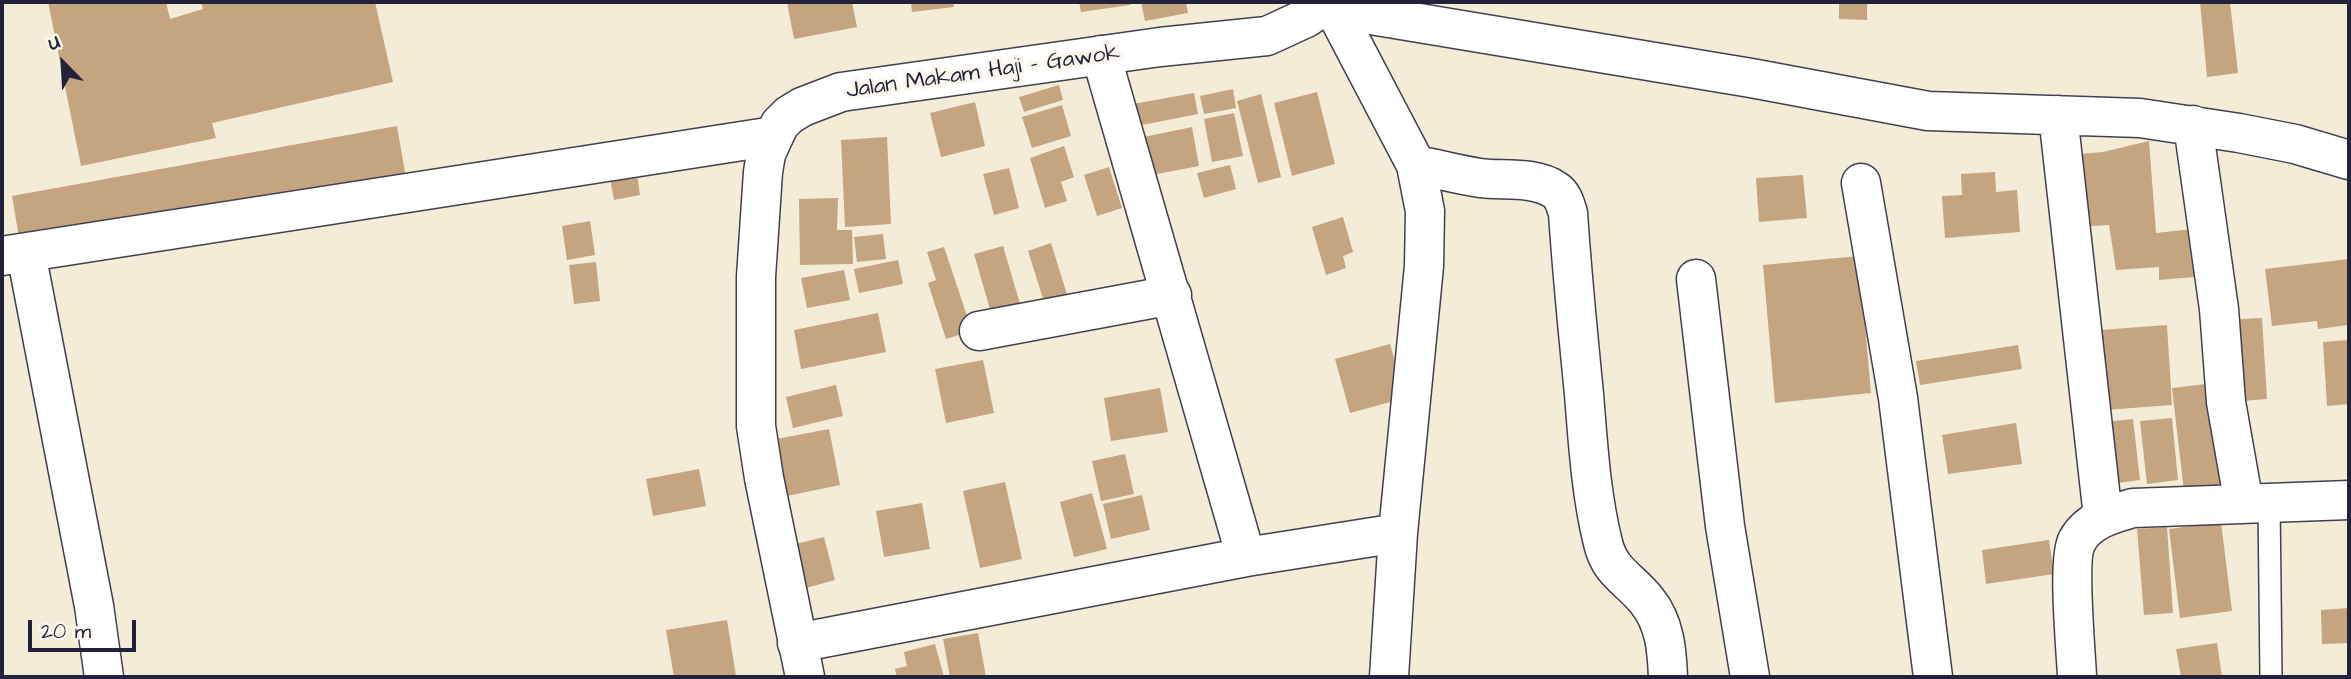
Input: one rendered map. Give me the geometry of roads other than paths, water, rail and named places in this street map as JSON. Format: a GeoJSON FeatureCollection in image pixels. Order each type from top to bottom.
{"type":"FeatureCollection","features":[{"type":"Feature","properties":{"kind":"street","name":"Jalan Makam Haji - Gawok"},"geometry":{"type":"LineString","coordinates":[[801,660],[756,426],[758,251],[763,172],[766,154],[780,124],[802,107],[841,92],[1101,55],[1267,36],[1306,18],[1328,2]]}},
{"type":"Feature","properties":{"kind":"street"},"geometry":{"type":"LineString","coordinates":[[1328,2],[1365,14],[1751,78],[1928,111],[2140,118],[2193,125],[2295,145],[2349,160]]}},
{"type":"Feature","properties":{"kind":"street"},"geometry":{"type":"LineString","coordinates":[[1328,2],[1416,165],[1425,211],[1424,266],[1398,533],[1389,677]]}},
{"type":"Feature","properties":{"kind":"street"},"geometry":{"type":"LineString","coordinates":[[1101,55],[1246,557]]}},
{"type":"Feature","properties":{"kind":"street"},"geometry":{"type":"LineString","coordinates":[[2058,116],[2103,517]]}},
{"type":"Feature","properties":{"kind":"street"},"geometry":{"type":"LineString","coordinates":[[2193,125],[2219,309],[2226,402],[2257,504]]}},
{"type":"Feature","properties":{"kind":"street"},"geometry":{"type":"LineString","coordinates":[[104,677],[94,606],[14,255],[774,136]]}},
{"type":"Feature","properties":{"kind":"street"},"geometry":{"type":"LineString","coordinates":[[1416,165],[1482,178],[1541,184],[1555,190],[1565,204],[1568,213],[1591,471],[1603,543],[1616,572],[1649,603],[1660,624],[1667,649],[1668,677]]}},
{"type":"Feature","properties":{"kind":"street"},"geometry":{"type":"LineString","coordinates":[[1861,183],[1899,398],[1933,677]]}},
{"type":"Feature","properties":{"kind":"street"},"geometry":{"type":"LineString","coordinates":[[1696,279],[1724,526],[1750,677]]}},
{"type":"Feature","properties":{"kind":"street"},"geometry":{"type":"LineString","coordinates":[[979,331],[1172,295]]}},
{"type":"Feature","properties":{"kind":"street"},"geometry":{"type":"LineString","coordinates":[[2077,677],[2073,565],[2077,541],[2090,526],[2103,517],[2133,509],[2349,500]]}},
{"type":"Feature","properties":{"kind":"street"},"geometry":{"type":"LineString","coordinates":[[801,660],[1246,557],[1398,533]]}},
{"type":"Feature","properties":{"kind":"lane"},"geometry":{"type":"LineString","coordinates":[[2257,504],[2271,677]]}}]}
